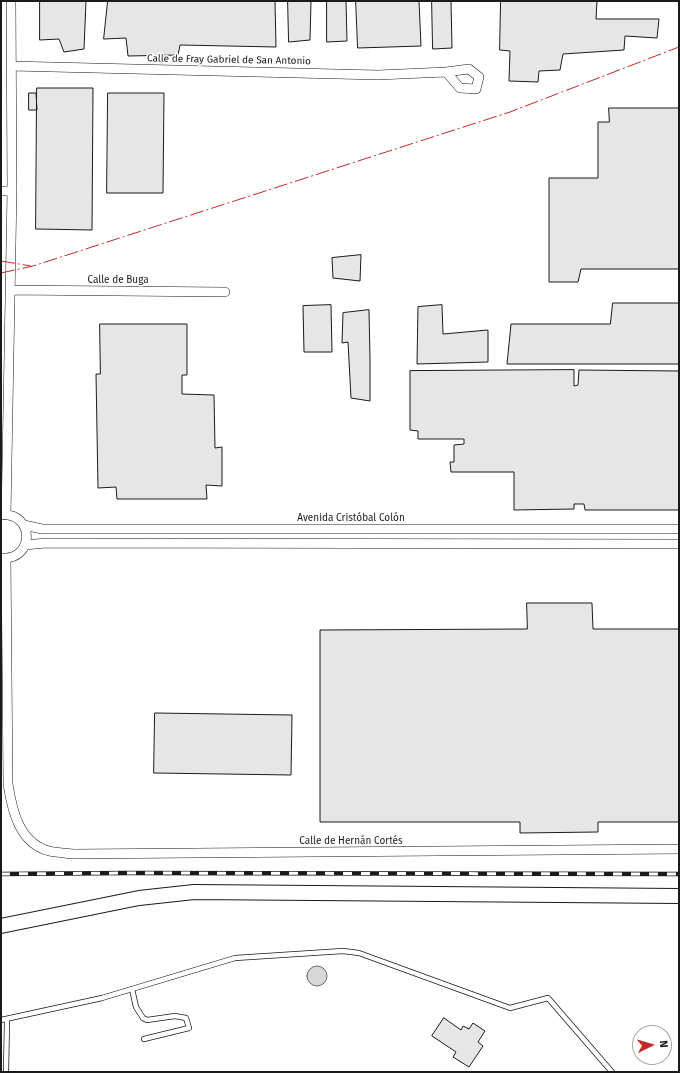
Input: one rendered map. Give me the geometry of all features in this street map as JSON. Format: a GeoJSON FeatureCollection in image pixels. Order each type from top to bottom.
{"type":"FeatureCollection","features":[{"type":"Feature","properties":{"kind":"main road"},"geometry":{"type":"LineString","coordinates":[[1,926],[139,898],[194,892],[679,896]]}},
{"type":"Feature","properties":{"kind":"street"},"geometry":{"type":"LineString","coordinates":[[4,515],[12,191],[11,1]]}},
{"type":"Feature","properties":{"kind":"street","name":"Calle de Fray Gabriel de San Antonio"},"geometry":{"type":"LineString","coordinates":[[11,66],[378,75],[446,72]]}},
{"type":"Feature","properties":{"kind":"street"},"geometry":{"type":"LineString","coordinates":[[1,191],[12,191]]}},
{"type":"Feature","properties":{"kind":"street","name":"Calle de Buga"},"geometry":{"type":"LineString","coordinates":[[10,290],[225,292]]}},
{"type":"Feature","properties":{"kind":"street","name":"Avenida Cristóbal Colón"},"geometry":{"type":"LineString","coordinates":[[4,515],[13,516],[24,525],[42,529],[679,530]]}},
{"type":"Feature","properties":{"kind":"street"},"geometry":{"type":"LineString","coordinates":[[4,558],[18,555],[25,545],[27,538],[24,525]]}},
{"type":"Feature","properties":{"kind":"street"},"geometry":{"type":"LineString","coordinates":[[25,545],[46,543],[679,544]]}},
{"type":"Feature","properties":{"kind":"street","name":"Calle de Hernán Cortés"},"geometry":{"type":"LineString","coordinates":[[4,558],[8,784],[13,813],[28,838],[48,850],[74,854],[679,849]]}},
{"type":"Feature","properties":{"kind":"lane"},"geometry":{"type":"LineString","coordinates":[[1,1020],[7,1020],[132,989],[235,958],[343,951],[359,953],[510,1008],[548,998],[612,1072]]}},
{"type":"Feature","properties":{"kind":"lane"},"geometry":{"type":"LineString","coordinates":[[132,989],[136,1007],[143,1018],[147,1020],[180,1016],[186,1018],[189,1028],[144,1040]]}},
{"type":"Feature","properties":{"kind":"lane"},"geometry":{"type":"LineString","coordinates":[[6,1072],[7,1020]]}},
{"type":"Feature","properties":{"kind":"shaded area"},"geometry":{"type":"Polygon","coordinates":[[[313,966],[321,966],[327,972],[327,980],[321,986],[313,986],[307,980],[307,972],[313,966]]]}},
{"type":"Feature","properties":{"kind":"building"},"geometry":{"type":"Polygon","coordinates":[[[40,1],[86,1],[84,49],[64,52],[59,39],[40,40],[40,1]]]}},
{"type":"Feature","properties":{"kind":"building"},"geometry":{"type":"Polygon","coordinates":[[[108,1],[275,1],[276,47],[180,45],[178,55],[128,56],[126,38],[104,39],[108,1]]]}},
{"type":"Feature","properties":{"kind":"building"},"geometry":{"type":"Polygon","coordinates":[[[288,1],[311,1],[310,40],[289,42],[288,1]]]}},
{"type":"Feature","properties":{"kind":"building"},"geometry":{"type":"Polygon","coordinates":[[[327,1],[346,1],[347,41],[327,42],[327,1]]]}},
{"type":"Feature","properties":{"kind":"building"},"geometry":{"type":"Polygon","coordinates":[[[356,1],[419,1],[421,46],[358,48],[356,1]]]}},
{"type":"Feature","properties":{"kind":"building"},"geometry":{"type":"Polygon","coordinates":[[[432,1],[451,1],[452,48],[433,49],[432,1]]]}},
{"type":"Feature","properties":{"kind":"building"},"geometry":{"type":"Polygon","coordinates":[[[501,1],[597,1],[596,19],[659,19],[657,38],[625,36],[624,50],[563,54],[560,70],[539,71],[538,82],[509,81],[510,51],[500,50],[501,1]]]}},
{"type":"Feature","properties":{"kind":"building"},"geometry":{"type":"Polygon","coordinates":[[[37,88],[93,88],[92,230],[36,229],[37,88]]]}},
{"type":"Feature","properties":{"kind":"building"},"geometry":{"type":"Polygon","coordinates":[[[29,93],[36,93],[37,110],[29,110],[29,93]]]}},
{"type":"Feature","properties":{"kind":"building"},"geometry":{"type":"Polygon","coordinates":[[[108,93],[164,93],[163,193],[107,193],[108,93]]]}},
{"type":"Feature","properties":{"kind":"building"},"geometry":{"type":"Polygon","coordinates":[[[609,108],[679,108],[679,269],[581,269],[578,282],[549,282],[549,178],[598,178],[598,122],[609,122],[609,108]]]}},
{"type":"Feature","properties":{"kind":"building"},"geometry":{"type":"Polygon","coordinates":[[[361,255],[360,281],[333,278],[332,258],[361,255]]]}},
{"type":"Feature","properties":{"kind":"building"},"geometry":{"type":"Polygon","coordinates":[[[613,303],[679,303],[679,364],[507,364],[511,324],[610,324],[613,303]]]}},
{"type":"Feature","properties":{"kind":"building"},"geometry":{"type":"Polygon","coordinates":[[[331,305],[332,352],[304,352],[303,306],[331,305]]]}},
{"type":"Feature","properties":{"kind":"building"},"geometry":{"type":"Polygon","coordinates":[[[442,305],[443,334],[488,330],[488,362],[417,364],[418,307],[442,305]]]}},
{"type":"Feature","properties":{"kind":"building"},"geometry":{"type":"Polygon","coordinates":[[[369,310],[370,401],[351,398],[348,342],[342,343],[343,313],[369,310]]]}},
{"type":"Feature","properties":{"kind":"building"},"geometry":{"type":"Polygon","coordinates":[[[100,324],[187,324],[187,375],[182,375],[182,394],[214,395],[215,448],[222,447],[222,486],[206,485],[207,499],[117,499],[116,487],[98,488],[96,374],[100,374],[100,324]]]}},
{"type":"Feature","properties":{"kind":"building"},"geometry":{"type":"Polygon","coordinates":[[[574,370],[574,386],[578,385],[579,370],[679,371],[679,510],[585,510],[584,504],[574,504],[574,509],[514,510],[514,472],[451,472],[450,462],[454,462],[454,445],[464,444],[464,439],[418,439],[418,431],[410,430],[410,371],[574,370]]]}},
{"type":"Feature","properties":{"kind":"building"},"geometry":{"type":"Polygon","coordinates":[[[527,603],[592,603],[593,629],[679,629],[679,822],[598,822],[598,832],[520,833],[520,822],[320,822],[320,630],[527,629],[527,603]]]}},
{"type":"Feature","properties":{"kind":"building"},"geometry":{"type":"Polygon","coordinates":[[[155,713],[292,715],[291,775],[154,773],[155,713]]]}},
{"type":"Feature","properties":{"kind":"building"},"geometry":{"type":"Polygon","coordinates":[[[444,1018],[461,1030],[463,1026],[469,1029],[473,1023],[485,1031],[478,1042],[483,1046],[469,1067],[453,1057],[456,1052],[432,1036],[444,1018]]]}},
{"type":"Feature","properties":{"kind":"railway"},"geometry":{"type":"LineString","coordinates":[[1,874],[679,874]]}},
{"type":"Feature","properties":{"kind":"power"},"geometry":{"type":"LineString","coordinates":[[1,273],[33,266],[510,112],[679,47]]}},
{"type":"Feature","properties":{"kind":"power"},"geometry":{"type":"LineString","coordinates":[[1,261],[31,266]]}}]}
